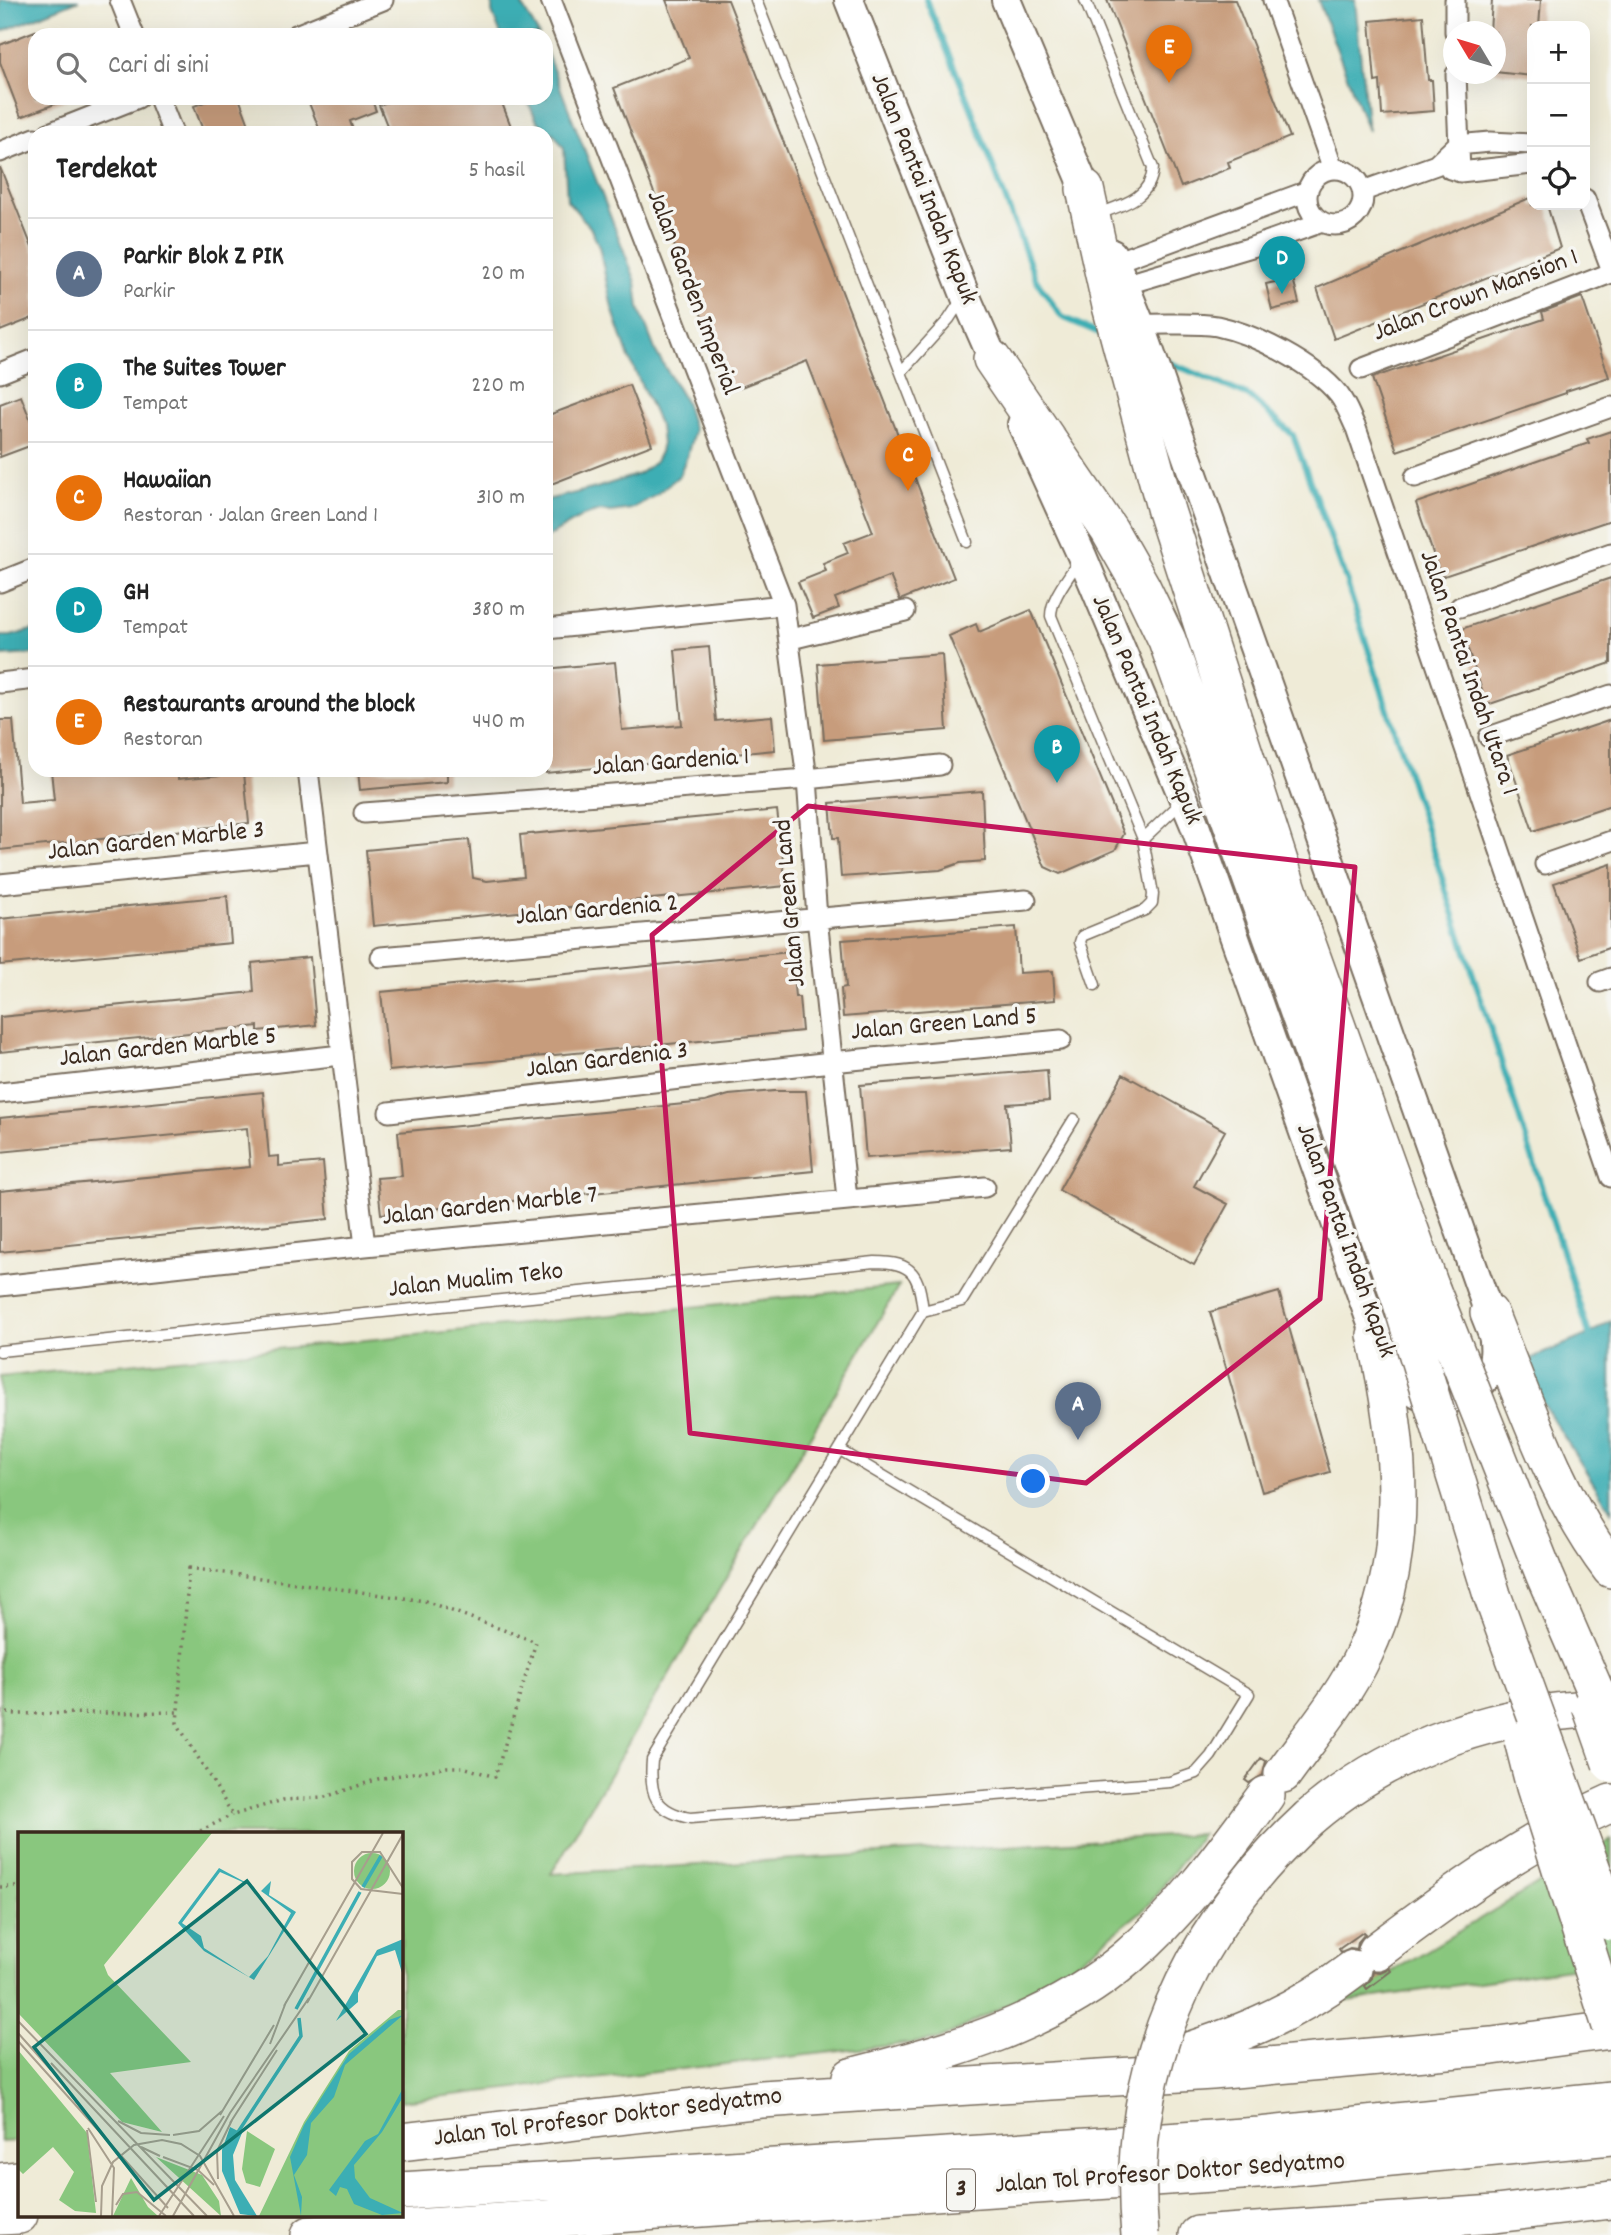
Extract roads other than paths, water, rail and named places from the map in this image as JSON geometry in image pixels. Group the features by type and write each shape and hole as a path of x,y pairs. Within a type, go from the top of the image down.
{"highway":[{"path":"1091,202 1127,312 1166,511 1416,1295 1492,1595 1535,1787 1611,2028"},
{"path":"992,359 1109,530 1142,588 1167,640 1416,1295 1545,1576 1611,1728"},
{"path":"1489,1313 1563,1490 1593,1544 1611,1569"},
{"path":"762,2099 958,2048 1011,2027 1079,1992 1128,1957 1186,1900 1274,1784 1355,1670 1372,1635 1387,1589 1396,1522 1398,1470 1390,1403 1376,1335"},
{"path":"1545,1576 1611,1763"},
{"path":"1492,1595 1611,1922"},
{"path":"1140,2235 1138,2187 1142,2128 1151,2075 1170,2013 1193,1964 1253,1873 1309,1818 1345,1789 1424,1747 1505,1719 1558,1710 1611,1708"},
{"path":"1109,2076 1228,2039 1264,2024 1319,1994 1467,1885 1529,1845 1571,1821 1611,1804"},
{"name":"Jalan Tol Profesor Doktor Sedyatmo","path":"402,2142 762,2099 1212,2071 1492,2046 1611,2028"},
{"name":"Jalan Tol Profesor Doktor Sedyatmo","path":"402,2191 1259,2136 1611,2100"},
{"name":"Jalan Tol Profesor Doktor Sedyatmo","path":"310,2235 1256,2170 1611,2136"},
{"path":"0,2182 18,2180"},
{"path":"1198,2235 1495,2214 1611,2200"},
{"path":"0,2217 18,2215"}],"main road":[{"name":"Jalan Pantai Indah Kapuk","path":"849,0 965,295 1082,556 1185,800 1376,1335 1392,1370 1408,1387 1427,1397 1447,1399 1468,1393 1482,1382 1491,1368 1495,1347 1489,1313 1164,396 1127,312"},
{"path":"1006,0 1091,202"}],"street":[{"path":"120,0 131,28"},
{"path":"313,28 383,0"},
{"name":"Jalan Garden Imperial","path":"551,0 785,605"},
{"path":"1273,0 1333,169"},
{"path":"1455,0 1455,21"},
{"path":"1456,84 1460,172"},
{"path":"67,126 120,105"},
{"path":"162,105 170,126"},
{"path":"0,152 28,141"},
{"path":"1363,191 1436,165 1457,145 1490,142 1527,144"},
{"path":"1436,165 1460,172 1527,165"},
{"path":"1127,312 1308,191 1317,176 1333,169 1343,169 1352,174 1363,191 1363,202 1352,219 1343,224 1332,225 1322,222 1310,208 1308,191"},
{"path":"1589,210 1611,271"},
{"path":"1127,312 1252,247 1322,222"},
{"name":"Jalan Crown Mansion 1","path":"1361,369 1611,271"},
{"name":"Jalan Pantai Indah Utara 1","path":"1127,312 1216,326 1251,338 1277,349 1308,368 1340,396 1356,428 1611,1177"},
{"path":"0,373 28,362"},
{"path":"1415,477 1611,407"},
{"path":"1460,607 1611,553"},
{"path":"0,582 28,571"},
{"path":"553,628 785,605"},
{"name":"Jalan Green Land","path":"785,605 807,779 817,918 847,1198"},
{"path":"791,639 905,611"},
{"path":"0,683 28,681"},
{"path":"1489,737 1611,695"},
{"name":"Jalan Gardenia 1","path":"364,813 807,779 940,765"},
{"path":"309,777 365,1246"},
{"path":"1545,864 1611,841"},
{"name":"Jalan Garden Marble 3","path":"0,884 317,852"},
{"name":"Jalan Gardenia 2","path":"381,957 1026,900"},
{"name":"Jalan Green Land 5","path":"831,1062 1061,1040"},
{"name":"Jalan Garden Marble 5","path":"0,1093 341,1055"},
{"name":"Jalan Gardenia 3","path":"389,1112 831,1062"},
{"name":"Jalan Garden Marble 7","path":"0,1286 365,1246 847,1198 985,1187"}],"lane":[{"path":"756,0 967,542"},
{"path":"1086,0 1153,168 1152,179 1145,191 1125,205 1091,202"},
{"path":"902,370 949,319 965,295"},
{"path":"1082,556 1055,600 1051,616 1143,839 1153,894 1152,903 1145,910 1082,936 1080,942 1095,985"},
{"path":"1143,839 1185,800"},
{"path":"839,1450 1249,1694 1211,1756 1196,1773 1170,1782 690,1818 670,1814 656,1800 650,1780 652,1760 839,1450 923,1311 962,1301 1074,1119"},
{"name":"Jalan Mualim Teko","path":"0,1351 875,1262 895,1262 910,1269 920,1283 923,1311"}],"water":[{"path":"0,0 79,0 0,32"},
{"path":"492,0 519,0 535,28 498,28 492,12"},
{"path":"1318,0 1355,0 1368,131"},
{"path":"553,69 636,282 639,308 656,352 685,401 694,431 679,476 656,495 631,509 600,511 583,516 553,534 553,498 639,474 655,462 662,443 660,426 629,358 612,308 599,246 590,227 567,200 564,148 553,133 553,126 544,126 537,121 529,105 553,105"},
{"path":"28,631 28,654 0,656 0,636"},
{"path":"1611,1321 1611,1511 1518,1364 1589,1334"}],"waterway":[{"path":"926,0 971,108 1036,280 1062,317 1106,336"},
{"path":"1161,359 1249,396 1293,435 1344,574 1589,1334 1594,1341"}],"place":[{"name":"Restaurants around the block","path":"1169,83"},
{"name":"GH","path":"1282,294"},
{"name":"Hawaiian","path":"908,491"},
{"name":"The Suites Tower","path":"1057,783"},
{"name":"Parkir Blok Z PIK","path":"1078,1440"}]}
